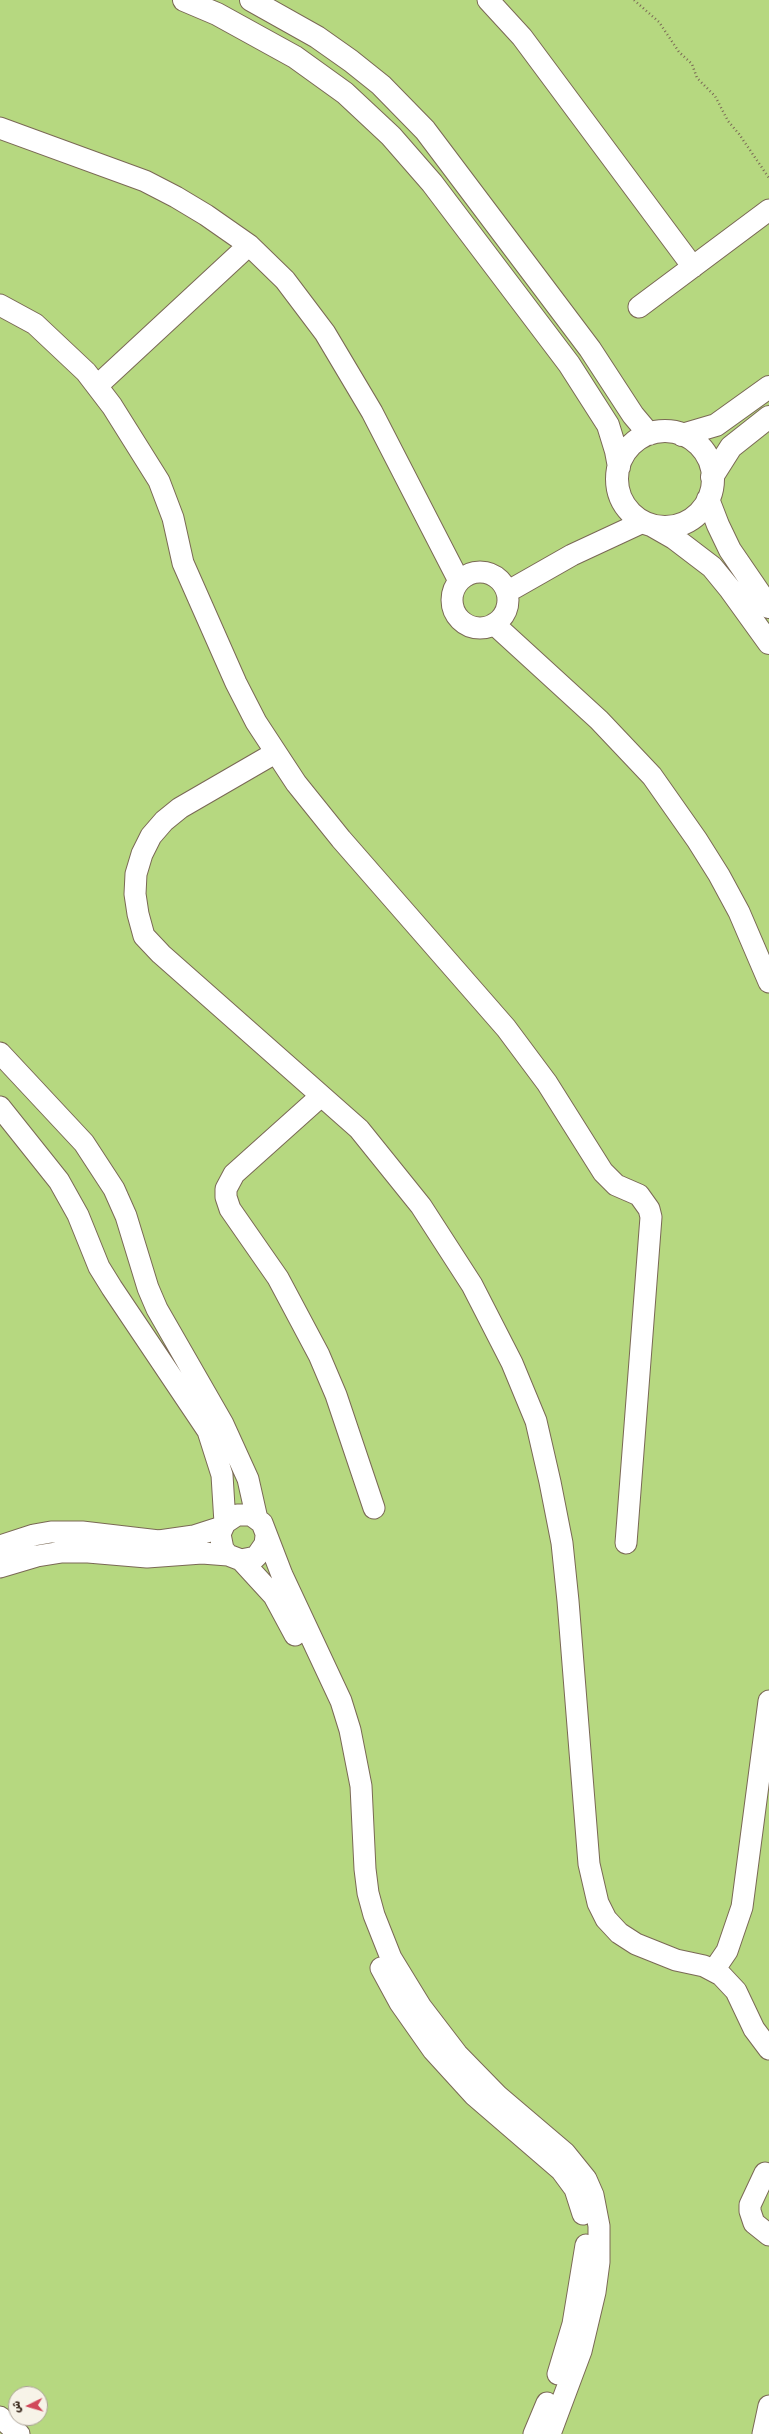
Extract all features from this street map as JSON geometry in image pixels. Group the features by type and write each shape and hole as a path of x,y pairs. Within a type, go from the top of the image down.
{"street":[{"path":"184,0 217,14 294,57 345,93 391,136 432,183 569,364 608,425 616,450 619,467 618,483 621,499 627,508 648,524 679,541 712,567 769,643"},
{"path":"251,0 317,37 345,57 381,85 414,119 445,155 590,349 633,414 649,434"},
{"path":"488,0 522,37 693,267"},
{"path":"0,128 145,181 206,215 249,245 285,280 325,333 372,412 459,581"},
{"path":"638,307 769,210"},
{"path":"98,385 249,245"},
{"path":"0,305 35,324 61,346 98,385 164,492 173,518 183,563 236,683 275,753 322,817 506,1028 546,1083 604,1172 616,1184 639,1196 649,1209 651,1217 626,1543"},
{"path":"682,435 716,425 769,387"},
{"path":"712,477 730,447 769,417"},
{"path":"506,592 572,555 648,524 664,527 686,522 695,516 708,499 712,477 711,466 700,447 682,435 671,432 649,434 630,447 619,467"},
{"path":"708,499 730,550 769,607"},
{"path":"484,572 498,579 506,592 504,614 494,624 477,628 461,622 452,606 454,588 466,575 484,572"},
{"path":"494,624 599,720 652,776 719,875 739,912 769,982"},
{"path":"275,753 180,808 164,821 151,836 142,854 136,874 135,894 138,914 144,936 161,954 359,1129 421,1206 445,1242 493,1323 536,1421 562,1543 574,1663 589,1864 598,1903 606,1919 618,1932 636,1944 658,1954 714,1970 729,1981 736,1991 754,2028 769,2049"},
{"path":"0,1053 17,1074 84,1143 114,1189 126,1216 154,1302 223,1424 248,1479 266,1544 256,1557 234,1558 202,1553 147,1557 88,1552 62,1552 37,1556 0,1567"},
{"path":"321,1096 234,1174 226,1189 226,1197 230,1209 278,1278 319,1355 336,1395 374,1508"},
{"path":"0,1107 62,1186 78,1215 100,1267 112,1288 208,1431 222,1475 224,1525 220,1542 234,1558 264,1583 283,1610 313,1669 333,1721 344,1766 355,1883 359,1904 368,1935 387,1981 414,2023 454,2074 495,2114 555,2163 567,2177 580,2202 584,2216 586,2247 579,2294 564,2358 534,2434"},
{"path":"0,1546 34,1535 52,1532 82,1532 159,1541 194,1536 224,1525 236,1515 251,1515 262,1527 282,1575 329,1673 350,1730 361,1786 365,1869 368,1892 376,1922 391,1958 421,2007 457,2054 498,2096 565,2153 586,2179 593,2195 599,2226 599,2262 595,2292 581,2350 550,2434"},
{"path":"714,1970 727,1951 742,1907 769,1700"},
{"path":"766,2173 750,2205 750,2211 754,2223 769,2235"},
{"path":"763,2434 769,2406"},
{"path":"0,2417 19,2434"}],"path":[{"path":"634,0 659,22 678,52 692,64 697,78 715,96 728,122 739,134 769,178"}],"green space":[{"path":"0,0 769,0 769,2434 0,2434"}]}
